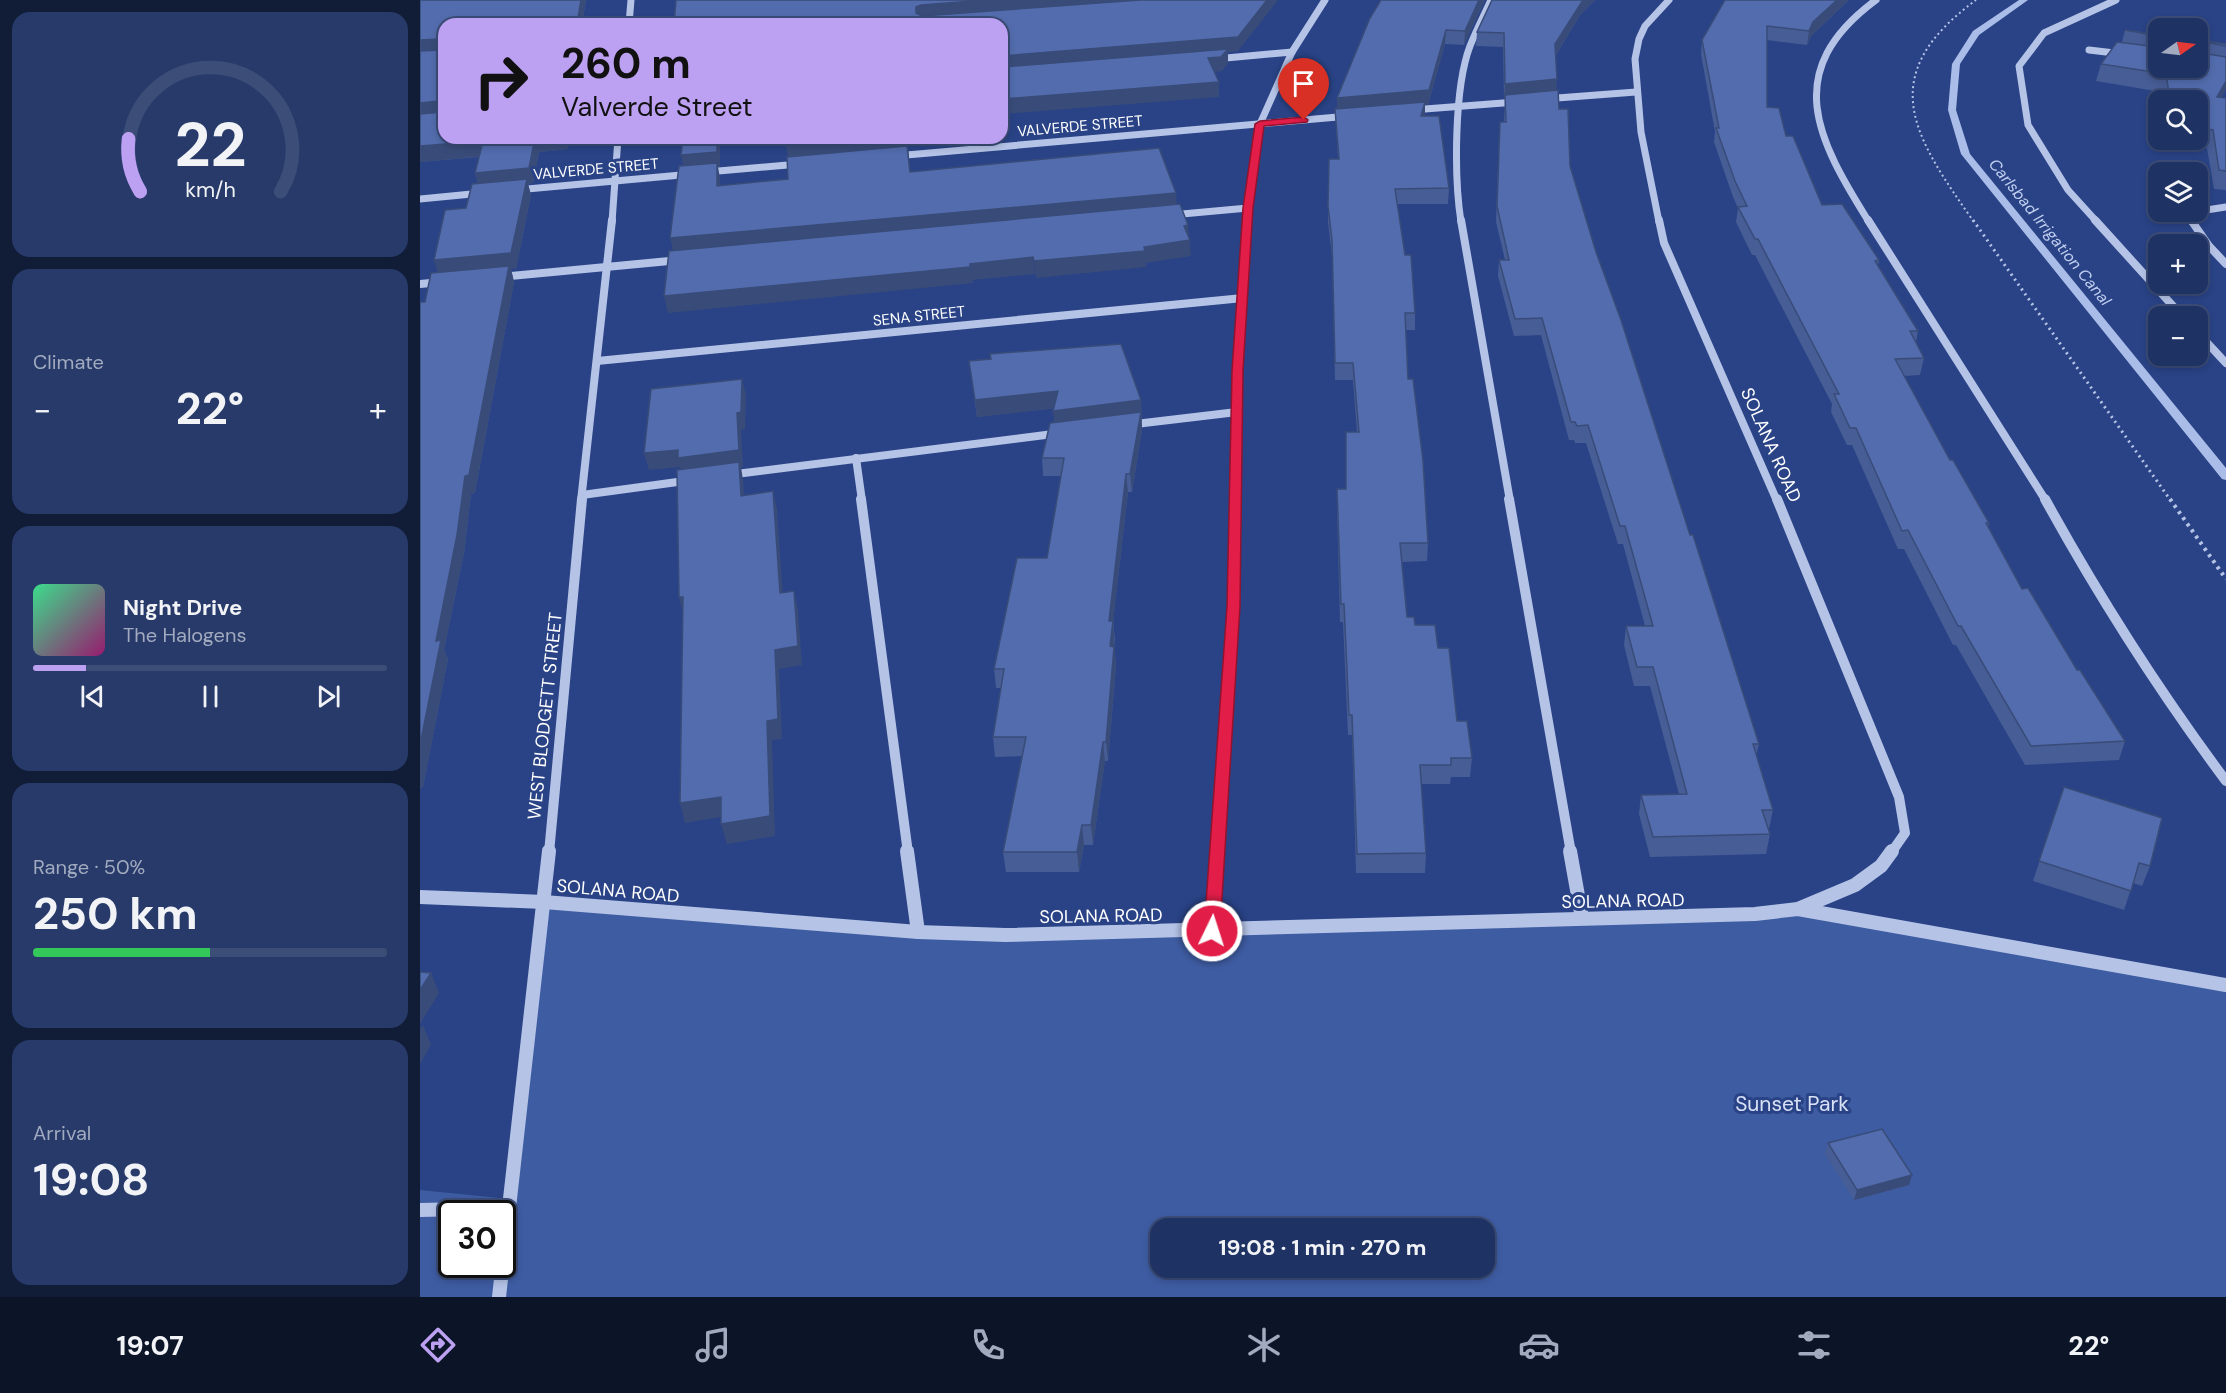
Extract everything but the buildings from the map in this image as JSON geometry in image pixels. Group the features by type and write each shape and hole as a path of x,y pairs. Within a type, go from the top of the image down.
{"street":[{"path":"630,18 631,0"},
{"path":"1212,931 1233,606 1237,412 1248,208 1260,124 1292,52 1325,0"},
{"path":"1491,0 1469,48 1458,106 1458,202 1582,918"},
{"name":"SOLANA ROAD","path":"420,897 544,902 918,932 1005,935 1755,914 1798,909 1855,885 1881,866 1905,833 1899,797 1767,475 1664,243 1647,172 1636,92 1635,60 1639,39 1645,26 1669,0"},
{"path":"1876,0 1844,28 1826,56 1816,94 1817,122 1822,138 1844,182 2033,478 2088,577 2175,712 2226,781"},
{"path":"2116,0 2044,33 2019,66 2028,124 2068,190 2173,306"},
{"path":"2089,50 2135,56"},
{"path":"1211,59 1292,52"},
{"path":"1400,111 1636,92"},
{"name":"VALVERDE STREET","path":"884,157 1353,116"},
{"name":"WEST BLODGETT STREET","path":"511,1200 544,902 582,495 608,267 617,144"},
{"name":"VALVERDE STREET","path":"511,190 813,163"},
{"path":"420,199 488,193"},
{"path":"2226,207 2200,211 2190,219 2209,246 2226,264"},
{"path":"1166,215 1248,208"},
{"path":"490,277 685,259"},
{"path":"420,284 455,280"},
{"name":"SENA STREET","path":"597,361 1243,298"},
{"path":"2208,344 2226,363"},
{"path":"1118,426 1237,412"},
{"path":"719,476 1070,432"},
{"path":"856,458 918,932"},
{"path":"582,495 708,478"},
{"path":"1798,909 2226,985"},
{"path":"420,1210 438,1210"},
{"name":"WEST BLODGETT STREET","path":"499,1297 501,1278"}],"path":[{"path":"1976,0 1960,11 1937,34 1923,58 1913,84 1913,111 1923,140 1961,203 2226,579"}],"green space":[{"name":"Sunset Park","path":"544,902 918,932 1798,909 2226,984 2226,1297 420,1297 420,1190 510,1199"}],"waterway":[{"name":"Carlsbad Irrigation Canal","path":"2024,0 1976,33 1956,64 1952,110 1966,154 2226,476"}],"route":[{"path":"1212,931 1233,606 1238,371 1248,208 1260,124 1304,120"}]}
